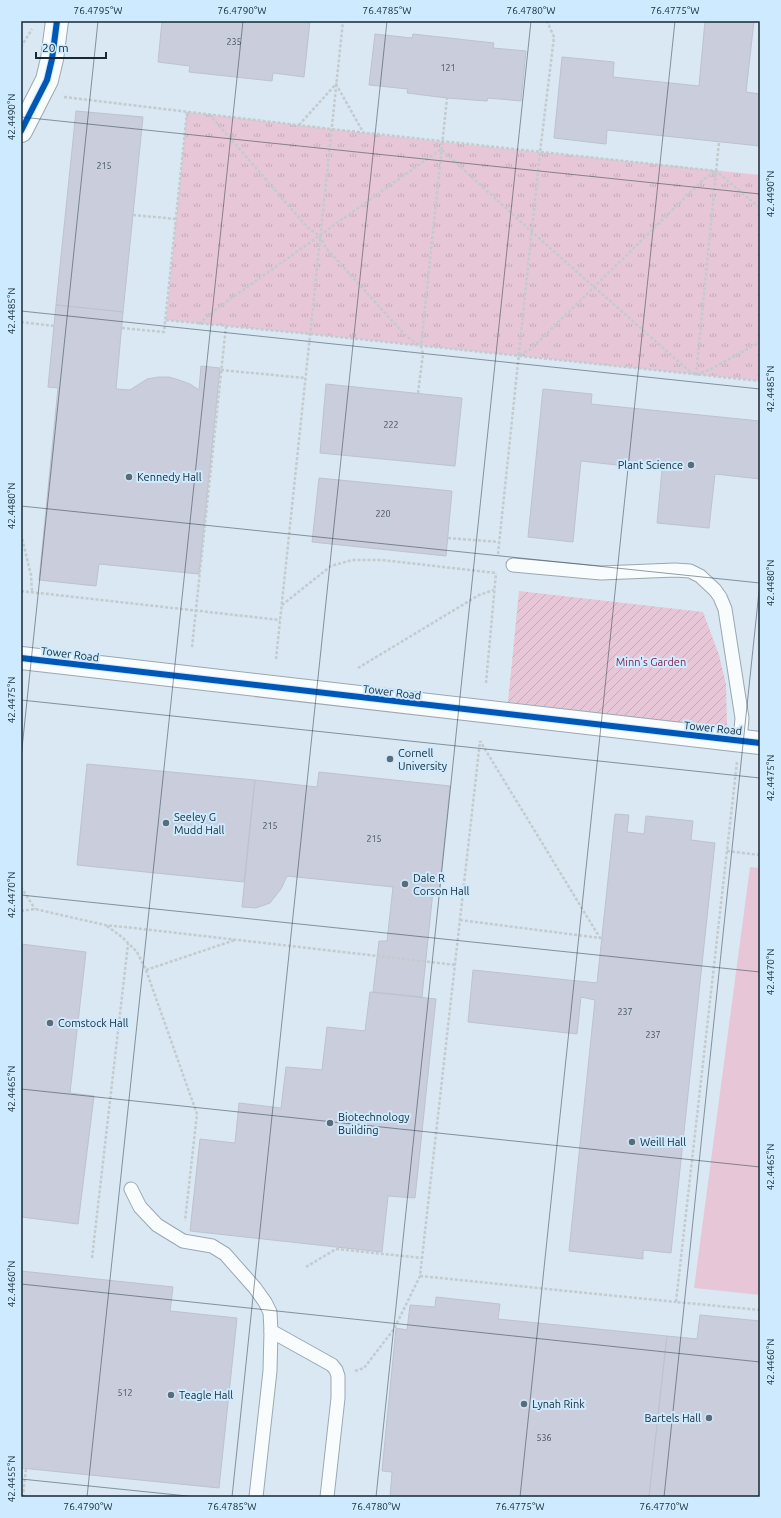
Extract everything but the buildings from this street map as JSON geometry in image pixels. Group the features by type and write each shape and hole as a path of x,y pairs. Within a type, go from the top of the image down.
{"street":[{"path":"21,131 47,80 52,60 57,21"},
{"name":"Tower Road","path":"21,658 750,742"}],"lane":[{"path":"513,565 601,573 675,570 690,571 700,576 715,590 725,609 742,718 750,742"},
{"path":"131,1189 140,1206 157,1225 183,1241 212,1246 225,1254 255,1288 270,1312 270,1371 256,1497"},
{"path":"271,1331 332,1365 336,1370 338,1376 338,1398 327,1497"}],"path":[{"path":"276,659 342,21"},
{"path":"497,558 540,152 554,37 547,21"},
{"path":"21,47 33,28"},
{"path":"298,125 336,84"},
{"path":"336,84 363,133"},
{"path":"39,97 65,97 442,142 716,171 760,208"},
{"path":"418,393 423,354 421,346 447,98"},
{"path":"122,328 164,332 187,112"},
{"path":"208,114 308,228 320,236 326,248 406,336 421,346"},
{"path":"696,375 719,142"},
{"path":"199,324 215,310 441,149"},
{"path":"441,149 681,365 696,375"},
{"path":"519,356 531,349 595,288 704,179 716,171"},
{"path":"133,216 176,219"},
{"path":"166,320 760,381"},
{"path":"21,322 54,326"},
{"path":"192,647 226,326"},
{"path":"696,375 711,369 760,342"},
{"path":"221,370 305,378"},
{"path":"21,534 31,575 32,592"},
{"path":"448,538 499,542"},
{"path":"282,605 330,566 352,560 382,560 496,573"},
{"path":"486,683 497,565"},
{"path":"358,668 479,595 494,590"},
{"path":"21,591 280,620"},
{"path":"364,1368 394,1329 420,1276 456,965 460,920 470,827 480,742 600,938 460,920"},
{"path":"676,1302 727,852 750,742"},
{"path":"727,852 760,855"},
{"path":"21,887 35,909"},
{"path":"21,912 35,909 105,925 456,965"},
{"path":"105,925 122,937 137,952 146,970 197,1114 185,1224"},
{"path":"146,970 236,940"},
{"path":"92,1258 128,943"},
{"path":"306,1267 336,1249 422,1258"},
{"path":"420,1276 760,1310"},
{"path":"23,1497 26,1468"}],"green space":[{"path":"187,112 442,142 760,175 760,381 166,320"},
{"name":"Minn's Garden","path":"519,591 703,612 719,655 726,684 727,728 508,702"},
{"path":"750,867 760,868 760,1295 694,1288"}],"cycle path":[{"path":"21,131 47,80 52,59 57,21"},
{"path":"21,658 760,743"}],"place":[{"name":"Plant Science","path":"691,465"},
{"name":"Kennedy Hall","path":"129,477"},
{"name":"Cornell University","path":"390,759"},
{"name":"Seeley G Mudd Hall","path":"166,823"},
{"name":"Dale R Corson Hall","path":"405,884"},
{"name":"Comstock Hall","path":"50,1023"},
{"name":"Biotechnology Building","path":"330,1123"},
{"name":"Weill Hall","path":"632,1142"},
{"name":"Teagle Hall","path":"171,1395"},
{"name":"Lynah Rink","path":"524,1404"},
{"name":"Bartels Hall","path":"709,1418"}]}
